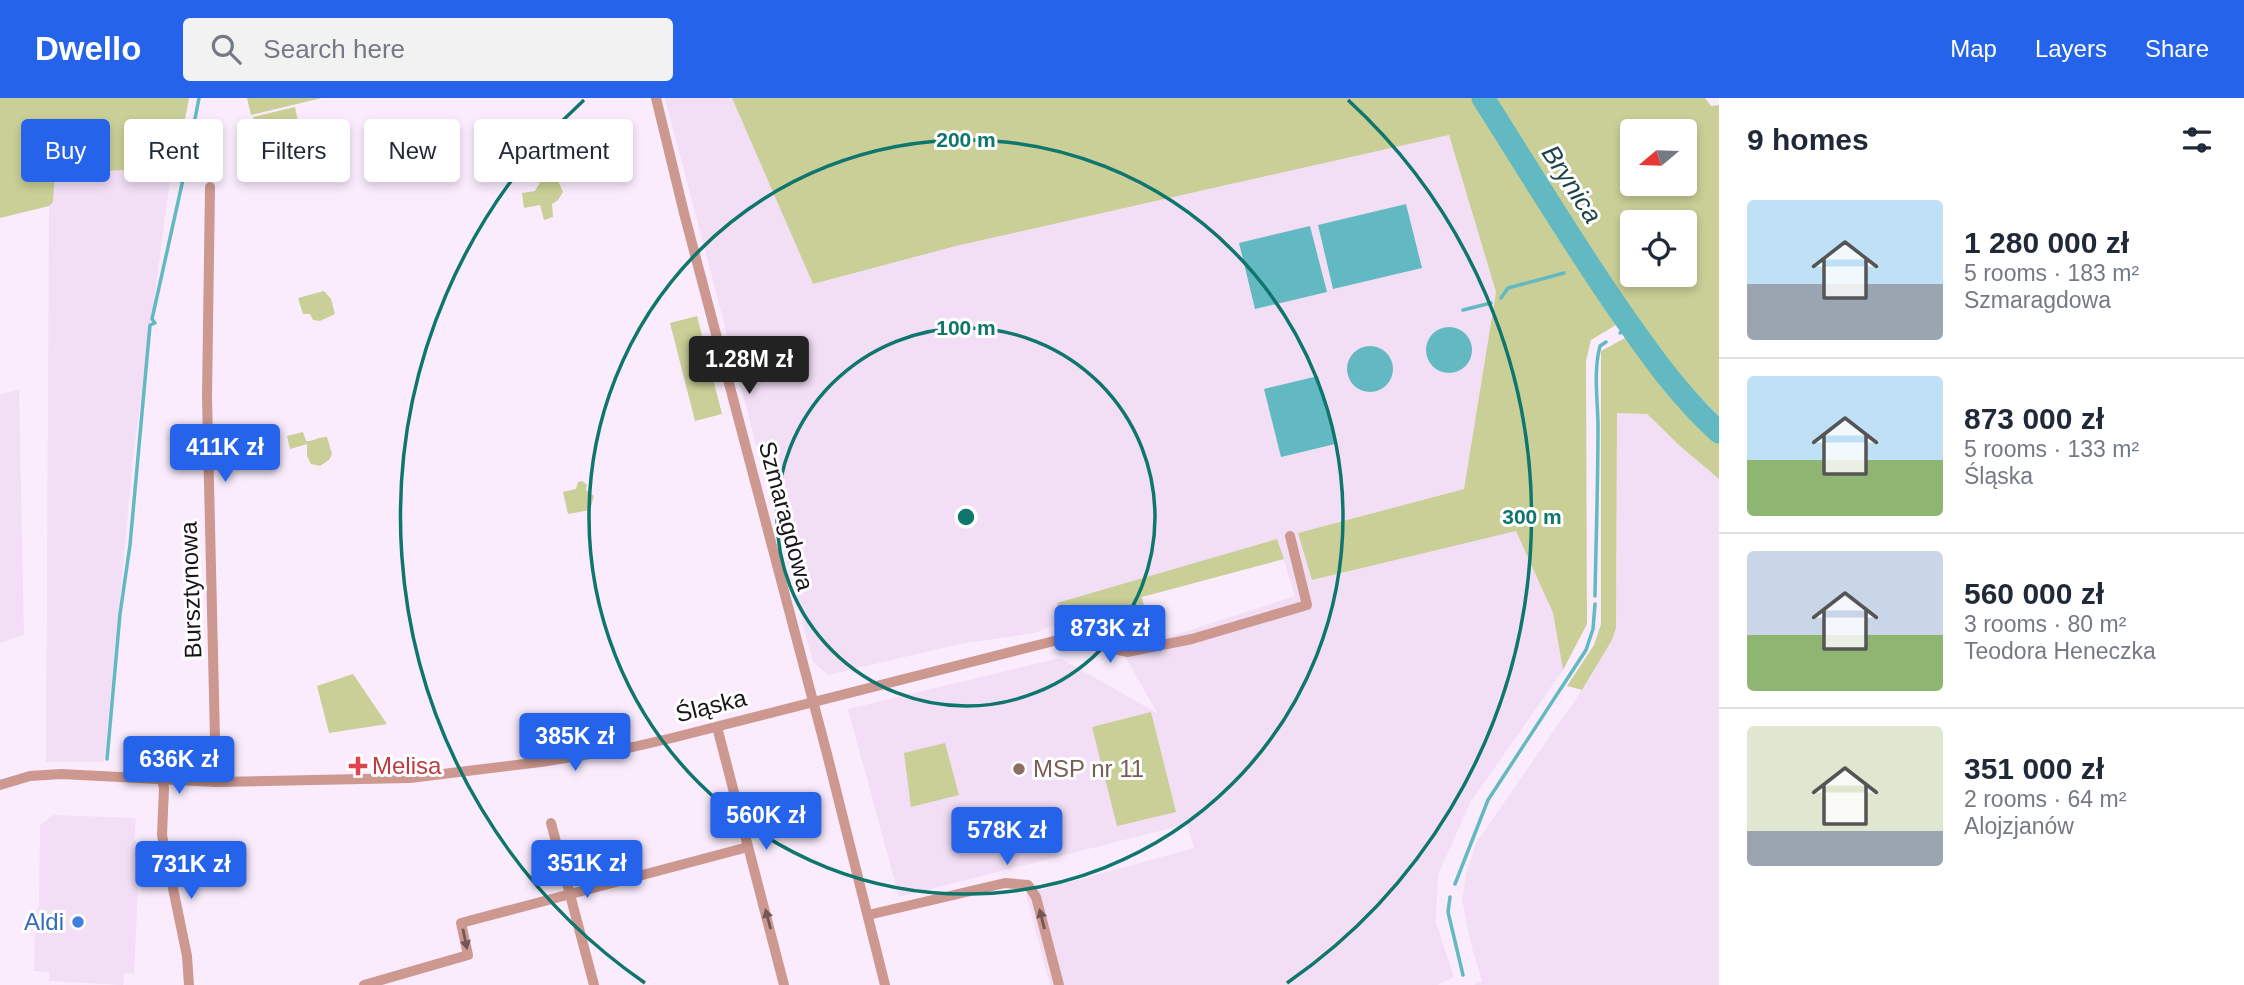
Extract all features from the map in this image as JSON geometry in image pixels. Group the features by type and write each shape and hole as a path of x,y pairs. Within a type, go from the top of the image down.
{"street":[{"name":"Szmaragdowa","path":"656,98 886,985"},
{"name":"Bursztynowa","path":"211,187 207,397 216,782"},
{"name":"Śląska","path":"0,785 30,776 61,774 216,782 410,778 557,760 633,747 1038,644 1070,639 1127,652 1192,639 1307,605 1290,536"},
{"path":"717,727 784,985"},
{"path":"162,780 162,835 187,956 189,985"},
{"path":"551,823 594,985"},
{"path":"364,985 468,955 461,923 748,847"},
{"path":"868,915 1005,883 1028,885 1036,897 1059,985"}],"shaded area":[{"path":"665,98 732,98 813,284 956,246 1449,135 1496,292 1464,489 1298,533 1313,580 1516,530 1553,613 1563,670 1470,803 1438,875 1436,922 1454,977 1437,985 1050,985 1026,894 1194,848 1187,824 899,897 848,709 1060,658 1157,713 1119,645 1184,632 1295,596 1277,539 1057,604 1062,623 1034,633 960,644 828,675 813,662"},
{"path":"124,169 124,182 170,182 134,449 104,762 46,762 49,206 53,202 54,182 110,182 110,170"},
{"path":"19,390 24,635 0,643 0,394"},
{"path":"1617,413 1646,414 1719,479 1719,985 1474,985 1482,981 1462,900 1466,874 1476,843 1582,690 1612,640 1616,628"},
{"path":"54,815 136,818 134,840 140,845 134,974 124,973 123,985 49,981 49,972 34,971 35,914 39,905 40,825"}],"green space":[{"path":"0,98 189,98 185,119 124,119 124,170 110,171 110,119 21,119 21,182 54,182 53,202 49,206 0,218"},
{"path":"247,98 322,98 251,115"},
{"path":"732,98 1472,98 1616,325 1591,340 1586,361 1587,624 1563,670 1553,613 1516,531 1312,580 1298,533 1464,489 1496,292 1449,135 956,246 813,284"},
{"path":"1494,98 1705,98 1711,106 1719,105 1719,416 1664,361"},
{"path":"295,107 298,119 254,119"},
{"path":"540,182 558,182 563,192 552,204 553,217 544,220 540,205 524,208 522,193 535,191"},
{"path":"324,291 331,299 335,314 320,321 313,320 310,314 303,314 298,298"},
{"path":"697,316 722,414 695,421 670,323"},
{"path":"1625,338 1698,420 1719,439 1719,479 1647,414 1617,413 1616,628 1612,640 1582,690 1567,686 1594,645 1601,624 1601,351"},
{"path":"303,432 306,441 327,437 332,454 329,460 320,466 311,464 307,456 307,444 290,449 287,436"},
{"path":"582,481 587,485 586,490 594,496 590,510 568,514 563,492 576,489 578,482"},
{"path":"1277,539 1284,559 1142,597 1152,640 1119,645 1062,623 1057,603"},
{"path":"353,674 387,724 329,733 317,686"},
{"path":"1151,712 1176,812 1117,826 1092,727"},
{"path":"945,743 959,795 911,807 904,753"}],"water":[{"path":"1406,204 1422,268 1333,289 1318,225"},
{"path":"1310,226 1327,292 1255,309 1239,243"},
{"path":"1449,327 1458,328 1465,334 1471,341 1471,359 1465,366 1458,372 1449,373 1440,372 1433,366 1427,359 1426,350 1427,341 1433,334 1440,328"},
{"path":"1370,346 1387,352 1393,369 1387,386 1370,392 1353,386 1347,369 1353,352"},
{"path":"1318,376 1335,444 1281,457 1264,389"}],"waterway":[{"path":"107,759 150,325 155,323 152,319 199,98"},
{"name":"Brynica","path":"1483,98 1581,253 1639,338 1676,387 1719,432"},
{"name":"Brynica","path":"1579,265 1586,261"},
{"path":"1501,298 1508,288 1564,273"},
{"path":"1463,310 1491,303"},
{"path":"1620,333 1629,326"},
{"path":"1595,596 1598,448 1596,376 1600,346 1606,342"},
{"path":"1455,884 1488,800 1586,650 1593,629 1595,604"},
{"path":"1450,897 1448,912 1463,975"}],"place":[{"name":"Melisa","path":"358,766"},
{"name":"MSP nr 11","path":"1019,769"},
{"name":"Aldi","path":"78,922"}]}
